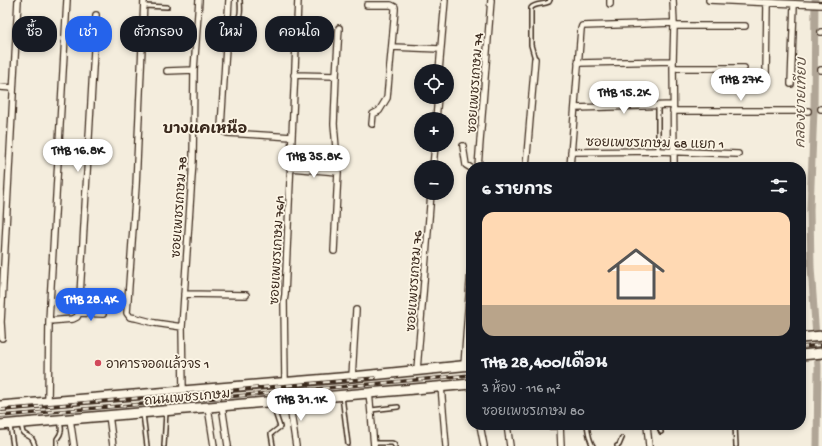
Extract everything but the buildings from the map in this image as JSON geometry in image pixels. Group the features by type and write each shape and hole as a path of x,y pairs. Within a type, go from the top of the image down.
{"main road":[{"path":"806,355 822,353"},
{"name":"ถนนเพชรเกษม","path":"0,406 466,366"},
{"name":"ถนนเพชรเกษม","path":"0,425 466,384"}],"street":[{"path":"2,338 1,322 18,0"},
{"path":"48,402 48,321 67,0"},
{"name":"ซอยเพชรเกษม 78","path":"183,391 182,327 193,160 194,70 199,0"},
{"path":"228,16 229,0"},
{"name":"ซอยเพชรเกษม 76/1","path":"285,382 284,301 298,0"},
{"path":"439,64 445,0"},
{"name":"ซอยเพชรเกษม 74","path":"478,162 491,0"},
{"path":"673,0 674,162"},
{"path":"709,0 820,5"},
{"path":"766,76 771,2"},
{"path":"144,3 136,186 127,313 130,317 182,327"},
{"path":"791,84 794,4"},
{"path":"367,5 391,5 395,10 387,98 379,111 373,114 372,124"},
{"path":"48,321 73,319 77,317 79,313 96,15"},
{"path":"570,162 582,26 674,24 745,26"},
{"path":"334,251 338,172 334,124 339,28"},
{"path":"392,47 440,49"},
{"path":"226,52 221,127 223,131 227,133 292,136"},
{"path":"526,162 535,59"},
{"path":"578,63 673,61"},
{"path":"673,68 744,68"},
{"path":"167,71 194,70"},
{"path":"294,74 336,76"},
{"path":"0,87 13,88"},
{"path":"575,108 658,105 674,108 808,111"},
{"path":"463,146 466,165"},
{"name":"ซอยเพชรเกษม 68 แยก 1","path":"571,152 658,151 738,154"},
{"path":"290,168 338,172"},
{"name":"ซอยเพชรเกษม 76","path":"417,370 430,200"},
{"path":"184,294 246,295"},
{"path":"352,377 356,310"},
{"path":"79,313 103,314"},
{"path":"441,386 446,446"},
{"path":"369,392 374,444"},
{"path":"289,400 296,446"},
{"path":"222,406 228,446"},
{"path":"208,407 214,446"},
{"path":"109,415 113,446"},
{"path":"70,419 74,446"},
{"path":"481,430 484,446"},
{"path":"508,430 510,446"},
{"path":"560,430 561,446"},
{"path":"648,430 649,446"}],"lane":[{"path":"240,0 240,16"},
{"path":"535,59 531,45 531,8 534,5 546,4 550,0"},
{"path":"144,3 166,7"},
{"path":"658,105 658,151"},
{"path":"342,395 348,445"},
{"path":"272,402 280,428 271,434 273,446"},
{"path":"371,410 398,407"},
{"path":"164,446 166,411"},
{"path":"143,413 147,446"},
{"path":"57,446 57,439 61,434 62,428 59,420"},
{"path":"21,423 23,433 33,439 35,446"},
{"path":"10,424 13,446"},
{"path":"588,430 591,444 593,446"},
{"path":"735,430 736,446"},
{"path":"617,446 622,438"},
{"path":"374,444 393,443 395,446"}],"waterway":[{"name":"คลองยายเทียบ","path":"815,0 814,109 810,209 811,267 818,366 817,446"}],"railway":[{"path":"806,347 822,345"},
{"path":"0,416 466,375"},
{"path":"0,410 375,378"}],"place":[{"name":"อาคารจอดแล้วจร 1","path":"98,363"}],"district":[{"name":"บางแคเหนือ","path":"205,128"}]}
